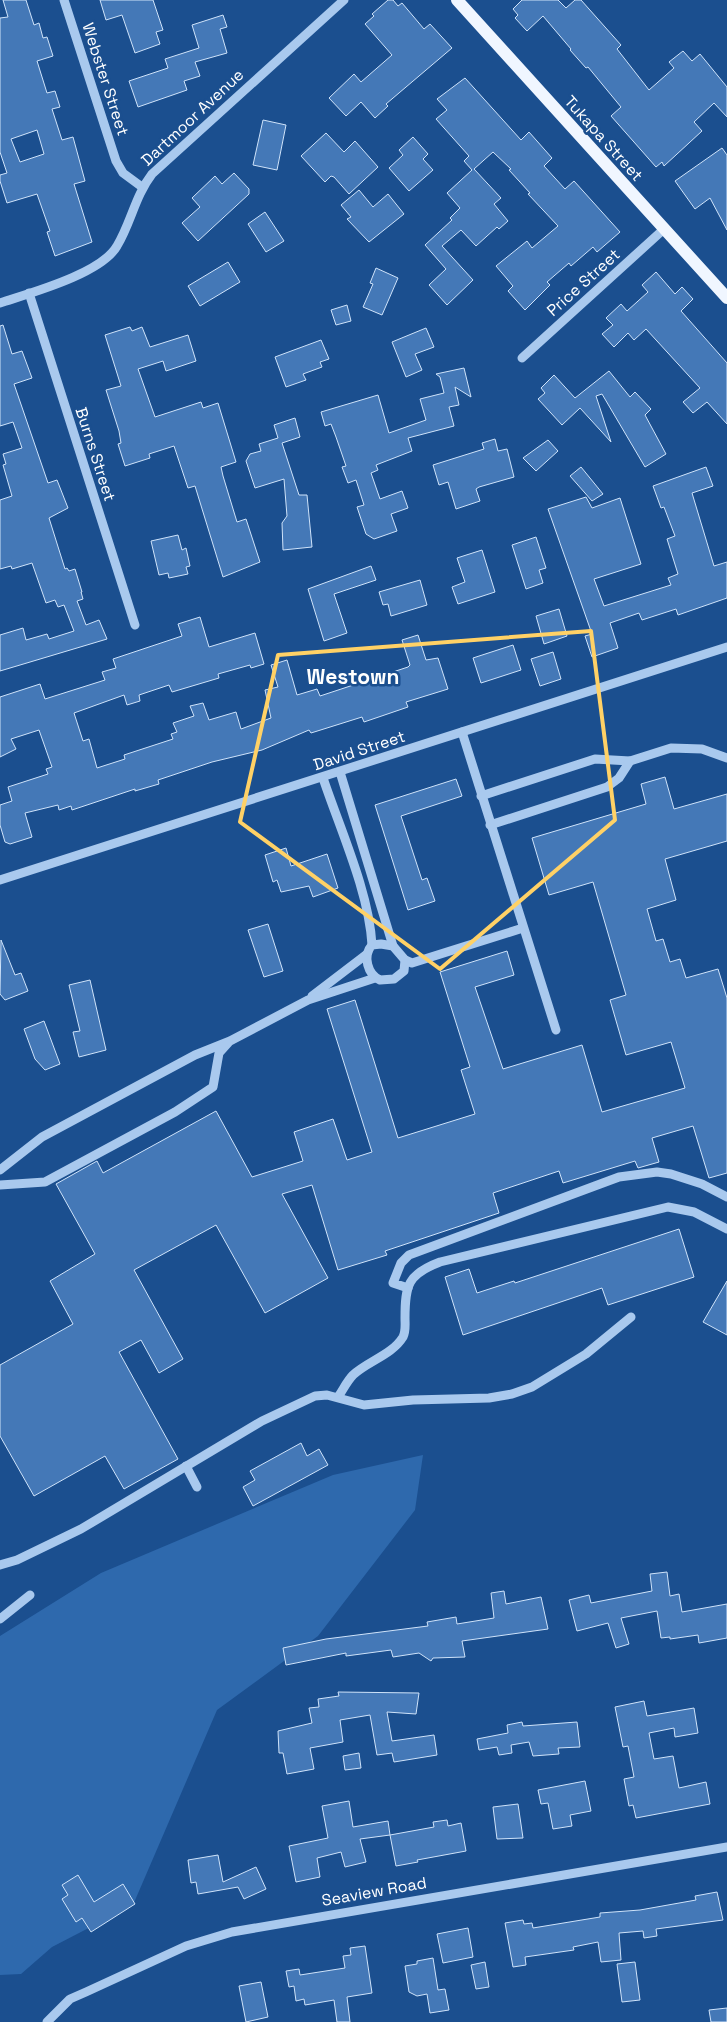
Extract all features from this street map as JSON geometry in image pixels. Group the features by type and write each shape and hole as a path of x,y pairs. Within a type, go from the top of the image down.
{"main road":[{"name":"Tukapa Street","path":"457,0 727,298"}],"street":[{"name":"Webster Street","path":"64,0 116,161 123,173 142,187"},
{"name":"Dartmoor Avenue","path":"0,303 29,294 90,269 107,258 120,240 142,187 181,145 344,0"},
{"name":"Price Street","path":"522,358 664,229"},
{"name":"Burns Street","path":"29,294 135,625"},
{"name":"David Street","path":"0,880 727,647"},
{"path":"462,732 480,796 556,1030"},
{"path":"480,796 595,759 630,761 671,748 702,749 727,758"},
{"path":"490,825 607,787 619,778 630,761"},
{"path":"340,772 393,946 405,960 412,963 523,928"},
{"path":"323,778 364,900 370,925 369,967 375,978"},
{"path":"308,1000 369,950 393,946"},
{"path":"0,1170 42,1137 195,1055 230,1041 308,1000 375,978 388,980 399,976 404,971 405,960"},
{"path":"0,1185 45,1182 175,1112 214,1087 219,1053 230,1041"},
{"path":"408,1288 393,1283 401,1263 408,1255 619,1177 656,1172 671,1174 702,1184 727,1197"},
{"path":"338,1397 354,1374 401,1340 405,1332 408,1288 413,1276 421,1269 440,1262 668,1207 694,1212 727,1229"},
{"path":"0,1565 17,1560 81,1529 262,1421 315,1396 338,1397 364,1405 413,1400 489,1398 512,1394 532,1387 586,1354 631,1316"},
{"path":"186,1466 197,1487"},
{"path":"0,1619 30,1596"},
{"name":"Seaview Road","path":"47,2022 70,1999 186,1946 232,1932 727,1847"}],"highlighted area":[{"path":"591,631 615,820 440,969 240,822 278,655"}],"shaded area":[{"path":"423,1455 415,1510 318,1636 217,1710 133,1905 52,1947 21,1974 0,1975 0,1636 101,1573 333,1475"}],"building":[{"path":"3,0 26,0 34,25 39,23 43,38 47,37 53,56 37,61 47,93 55,91 60,107 52,109 62,140 73,137 85,181 74,184 92,242 55,256 47,232 50,231 37,194 7,203 0,181 0,175 7,173 0,152 0,18 8,17","holes":["37,130 44,154 20,162 11,139"]},
{"path":"100,0 153,0 163,30 156,32 160,44 135,53 122,15 106,20"},
{"path":"388,0 393,0 398,6 402,3 424,29 430,24 452,48 386,104 388,106 375,118 361,102 346,116 329,98 354,74 361,82 392,55 365,24 374,16 372,14"},
{"path":"522,0 558,0 566,8 575,0 581,0 621,45 617,49 649,90 674,68 669,62 683,51 692,61 700,54 727,87 727,117 714,103 694,122 702,131 664,166 662,162 656,167 611,116 621,107 588,67 586,68 570,50 543,16 527,31 515,18 518,15 513,9"},
{"path":"223,15 227,27 220,29 227,53 195,62 200,76 184,81 187,90 138,107 129,81 168,68 165,59 199,48 192,25"},
{"path":"465,78 521,140 529,132 552,158 544,166 565,189 574,181 620,232 597,252 593,247 571,266 569,263 547,282 550,285 525,310 508,291 513,286 496,266 527,241 532,248 558,226 528,194 530,193 509,170 511,169 493,152 474,169 501,198 494,204 508,221 499,229 497,227 476,246 461,230 442,246 473,280 447,305 429,285 446,269 425,245 452,220 450,218 460,208 447,193 472,170 464,161 469,156 436,119 447,110 437,99"},
{"path":"263,120 286,125 277,170 253,165"},
{"path":"326,133 344,152 355,141 378,167 349,194 334,177 331,176 325,182 301,156"},
{"path":"413,137 428,154 423,159 433,170 409,191 389,168 403,155 399,150"},
{"path":"722,148 727,155 727,230 710,198 695,209 675,181"},
{"path":"234,173 249,189 249,194 198,241 182,223 200,207 192,198 215,176 222,184"},
{"path":"359,190 373,207 388,194 404,214 369,242 347,219 351,217 341,205"},
{"path":"265,212 284,241 266,252 248,224"},
{"path":"228,262 240,282 200,306 188,286"},
{"path":"376,268 398,278 382,315 363,307 373,284 370,283"},
{"path":"656,272 675,294 682,287 693,299 681,311 727,363 727,424 707,402 693,413 683,402 700,388 646,329 634,340 628,333 614,347 602,334 613,325 606,318 621,304 627,311 648,292 642,285"},
{"path":"347,305 351,321 336,325 331,310"},
{"path":"3,325 12,354 22,351 32,378 14,384 48,483 57,480 68,508 49,518 65,569 67,568 69,571 75,569 83,599 77,601 86,625 99,620 107,639 0,671 0,635 23,628 26,640 47,634 49,639 74,631 64,605 58,607 55,600 46,603 32,563 12,569 11,566 0,569 0,500 12,496 3,465 6,464 3,454 22,448 13,422 0,426 0,326"},
{"path":"130,327 132,331 142,327 150,347 188,335 196,361 166,371 163,361 138,369 155,417 201,402 203,408 218,403 236,462 221,467 223,476 237,522 246,519 260,562 223,577 195,486 188,488 174,446 149,454 150,458 125,466 118,444 121,443 119,431 106,390 121,386 105,335"},
{"path":"426,328 434,347 415,354 422,370 406,377 392,342"},
{"path":"321,340 329,359 320,362 322,367 303,374 306,380 286,387 275,357"},
{"path":"464,368 471,397 455,387 459,405 449,407 454,426 408,438 412,451 376,465 378,470 371,473 380,499 402,491 408,508 391,514 397,531 374,539 366,534 357,507 364,505 356,480 348,483 342,467 346,466 336,437 331,424 325,426 321,412 378,395 389,433 426,420 420,399 444,393 440,377 436,374"},
{"path":"609,371 630,397 635,392 651,409 645,415 666,454 645,467 602,394 596,396 611,442 580,408 562,425 538,399 545,393 541,388 554,375 575,398"},
{"path":"295,418 300,437 282,443 299,495 307,495 312,547 283,550 282,523 287,516 284,479 255,488 246,461 250,454 261,451 259,444 278,438 274,425"},
{"path":"495,439 498,451 507,449 514,477 479,487 476,489 480,501 456,509 448,482 439,485 433,465 484,449 482,443"},
{"path":"548,440 558,451 536,471 523,458"},
{"path":"581,467 603,494 592,501 570,476"},
{"path":"706,467 713,486 692,493 714,566 727,562 727,598 678,615 676,609 642,620 639,613 610,623 618,648 592,657 585,636 592,634 548,509 586,497 592,508 620,498 641,564 594,579 604,606 671,585 668,578 678,574 667,539 675,536 664,507 661,508 653,486"},
{"path":"178,535 182,550 186,548 190,566 186,567 188,574 169,578 168,573 159,575 151,541"},
{"path":"536,537 546,568 539,570 543,583 526,589 512,545"},
{"path":"482,550 495,592 458,604 452,587 465,582 457,558"},
{"path":"371,566 376,580 334,594 347,633 324,641 308,589"},
{"path":"420,580 427,605 391,616 388,604 383,605 379,592"},
{"path":"559,609 567,636 544,644 536,616"},
{"path":"200,617 209,647 255,633 264,664 251,668 250,665 218,674 219,678 172,692 169,685 139,695 140,701 127,705 124,695 74,713 83,741 89,739 97,768 125,759 124,755 173,739 171,734 177,732 173,723 194,716 190,706 203,703 209,720 236,712 241,729 271,718 265,690 278,687 271,665 287,660 297,695 317,689 320,696 408,667 410,665 402,640 418,635 426,660 438,658 448,689 406,702 408,707 364,722 362,717 311,733 309,730 262,750 212,762 158,780 159,784 135,791 135,789 72,810 71,806 59,810 58,805 25,813 32,837 10,844 5,842 0,825 0,805 12,801 8,787 48,774 46,769 52,767 39,730 11,739 16,749 0,757 0,697 40,684 45,699 105,680 102,672 116,668 113,659 182,636 178,624"},
{"path":"513,645 521,670 481,683 473,658"},
{"path":"553,652 561,679 540,686 531,659"},
{"path":"665,777 674,809 727,794 727,841 665,859 676,900 647,909 656,941 663,939 670,962 680,959 686,978 718,969 727,998 727,1173 709,1178 693,1126 652,1138 659,1162 638,1168 635,1161 563,1183 559,1171 493,1193 499,1213 385,1251 387,1255 338,1270 312,1185 282,1194 328,1278 265,1313 216,1225 134,1270 183,1359 159,1373 141,1340 119,1352 178,1459 124,1489 105,1456 34,1496 0,1436 0,1365 73,1324 50,1281 95,1254 56,1184 97,1161 103,1173 216,1111 252,1177 303,1161 294,1132 333,1119 347,1160 372,1152 327,1009 355,1000 398,1138 475,1114 461,1070 470,1067 440,972 507,951 514,975 475,987 503,1069 582,1045 602,1112 685,1088 671,1042 626,1055 610,1000 626,995 593,882 549,895 532,838 646,804 641,784"},
{"path":"456,779 462,796 401,816 422,880 427,878 435,901 408,910 375,805"},
{"path":"286,848 291,866 327,854 338,888 313,897 309,886 281,892 277,880 273,882 265,855"},
{"path":"268,924 283,971 264,977 248,930"},
{"path":"1,940 15,975 21,973 28,991 5,1000 0,994"},
{"path":"90,980 106,1050 79,1057 73,1032 80,1031 69,985"},
{"path":"44,1021 60,1064 45,1070 35,1059 24,1029"},
{"path":"679,1229 694,1277 608,1305 602,1288 463,1335 445,1277 469,1269 477,1293 514,1281 515,1283"},
{"path":"727,1281 727,1335 703,1322"},
{"path":"301,1443 307,1456 319,1449 328,1465 253,1506 243,1487 255,1480 250,1471"},
{"path":"667,1572 670,1596 679,1594 682,1612 727,1604 727,1638 699,1643 698,1635 670,1639 670,1637 661,1638 657,1611 621,1618 629,1644 616,1648 608,1623 577,1631 569,1600 589,1595 591,1603 652,1591 650,1574"},
{"path":"504,1591 506,1604 541,1597 548,1629 462,1641 465,1657 433,1658 431,1661 419,1653 393,1657 391,1650 346,1656 346,1653 286,1665 283,1648 326,1639 428,1626 427,1622 456,1617 457,1624 494,1618 491,1593"},
{"path":"338,1692 419,1693 416,1714 387,1712 392,1741 434,1735 437,1755 394,1762 392,1753 377,1755 370,1715 340,1720 343,1742 310,1748 314,1769 287,1774 283,1753 279,1753 278,1731 312,1723 309,1708 319,1707 318,1699 339,1696"},
{"path":"644,1701 647,1716 694,1708 698,1733 675,1737 674,1728 649,1733 654,1759 673,1756 679,1788 706,1782 710,1804 636,1818 633,1805 629,1806 624,1779 634,1777 628,1746 623,1747 615,1707"},
{"path":"522,1722 523,1726 577,1722 580,1747 558,1748 559,1754 533,1756 529,1742 511,1745 512,1753 499,1755 497,1747 479,1750 477,1739 508,1733 507,1725"},
{"path":"359,1753 361,1768 345,1770 343,1756"},
{"path":"585,1781 591,1811 570,1815 572,1826 553,1829 548,1803 541,1804 538,1790"},
{"path":"349,1801 353,1827 388,1821 390,1835 360,1839 366,1862 345,1867 341,1852 317,1858 320,1877 296,1882 289,1846 328,1838 322,1806"},
{"path":"518,1804 523,1838 497,1839 493,1807"},
{"path":"447,1820 448,1826 461,1823 466,1851 396,1866 390,1835 434,1827 433,1822"},
{"path":"218,1855 223,1882 256,1867 266,1889 244,1899 238,1887 198,1894 196,1882 191,1883 188,1860"},
{"path":"78,1875 94,1902 123,1884 135,1904 91,1932 82,1918 76,1922 62,1899 68,1895 62,1885"},
{"path":"717,1892 723,1920 656,1929 657,1936 644,1938 643,1931 619,1933 621,1960 601,1962 598,1942 573,1947 574,1950 525,1957 526,1965 513,1967 505,1923 523,1920 524,1924 532,1923 533,1928 600,1917 600,1913 640,1910 696,1900 695,1896"},
{"path":"468,1928 473,1957 443,1963 437,1934"},
{"path":"365,1946 372,1993 347,1997 350,2022 337,2022 334,2000 305,2005 304,1999 296,2001 294,1986 289,1987 286,1971 299,1969 300,1975 345,1968 343,1956 351,1955 350,1948"},
{"path":"433,1958 438,1990 445,1989 449,2010 430,2013 427,1994 417,1996 409,1992 405,1966 417,1964 417,1961"},
{"path":"485,1962 489,1987 476,1989 471,1965"},
{"path":"635,1962 640,2000 622,2002 617,1964"},
{"path":"261,1982 268,2017 246,2022 239,1986"},
{"path":"727,2008 727,2022 711,2022 709,2010"}],"district":[{"name":"Westown","path":"353,677"}]}
